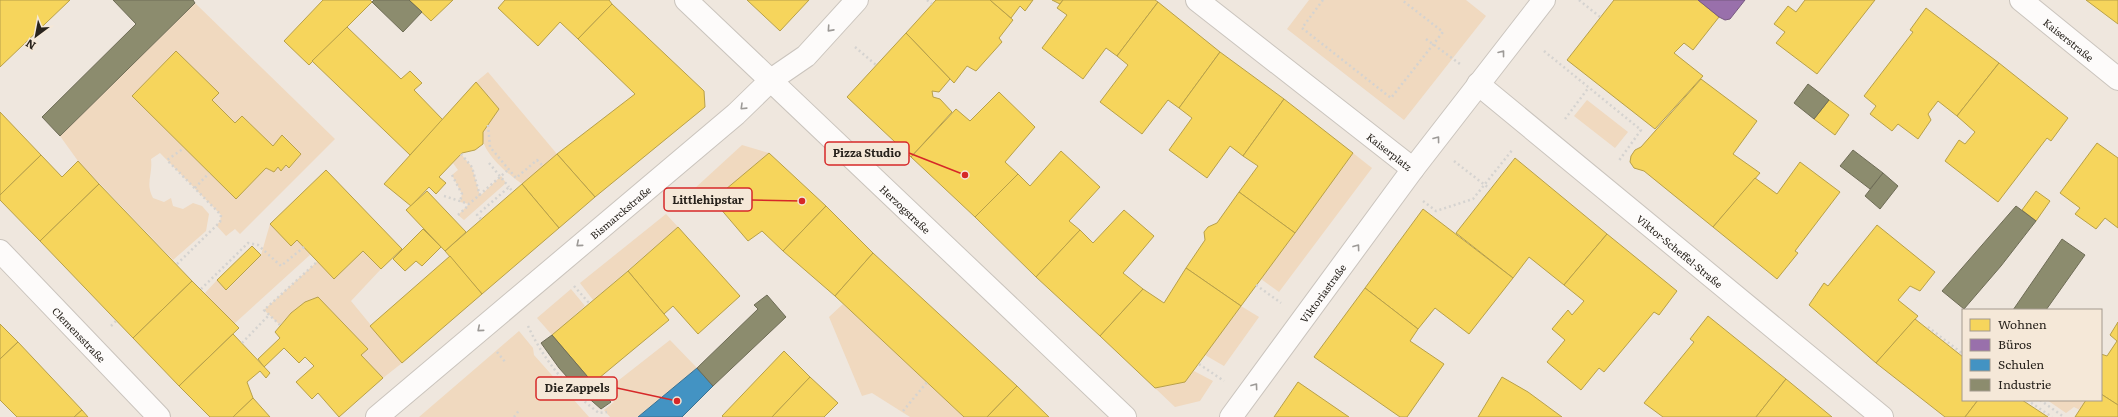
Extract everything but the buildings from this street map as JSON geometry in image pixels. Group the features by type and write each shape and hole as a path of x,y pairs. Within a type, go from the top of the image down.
{"street":[{"name":"Herzogstraße","path":"686,0 1125,417"},
{"name":"Bismarckstraße","path":"377,417 556,264 736,114 771,80 806,56 857,0"},
{"name":"Kaiserplatz","path":"1197,0 1413,170 1544,0"},
{"name":"Kaiserstraße","path":"2021,0 2118,79"},
{"name":"Viktor-Scheffel-Straße","path":"1478,84 1882,417"},
{"name":"Viktoriastraße","path":"1231,417 1413,170"},
{"name":"Clemensstraße","path":"0,251 159,417"}],"path":[{"path":"927,0 932,4"},
{"path":"1323,0 1302,28 1391,98 1443,32 1402,0"},
{"path":"1579,0 1600,17"},
{"path":"1426,39 1460,64"},
{"path":"855,47 876,65"},
{"path":"1544,51 1641,130 1618,162"},
{"path":"1565,119 1589,87"},
{"path":"488,125 490,147 516,178 537,160 543,166"},
{"path":"1423,200 1436,211 1473,200 1514,147"},
{"path":"177,264 220,222 221,215 167,160 184,148"},
{"path":"461,154 472,167 480,196"},
{"path":"1454,161 1490,189"},
{"path":"489,163 513,192"},
{"path":"458,215 509,169"},
{"path":"195,188 209,173"},
{"path":"452,175 462,194 460,202"},
{"path":"481,219 477,215 509,187"},
{"path":"444,196 469,204"},
{"path":"201,289 248,243 258,245 281,266 304,248"},
{"path":"280,326 264,310 318,261"},
{"path":"242,343 269,315"},
{"path":"526,321 537,345 555,370 587,404 599,413 607,412"},
{"path":"1928,327 1962,353"},
{"path":"493,347 506,363"},
{"path":"903,411 928,381"},
{"path":"2028,401 2052,417"},
{"path":"2041,401 2064,417"},
{"path":"514,417 520,409"}],"shaded area":[{"path":"1309,0 1466,0 1486,16 1404,120 1287,29"},
{"path":"195,3 335,139 240,234 235,229 226,236 216,225 220,222 221,215 160,153 151,159 149,183 153,198 164,202 171,198 173,206 183,209 193,203 202,206 209,214 206,231 173,260 78,161 60,136","holes":["176,51 219,93 212,100 235,123 242,116 273,146 283,135 301,154 290,168 286,165 281,171 278,167 274,172 266,168 236,199 132,96"]},
{"path":"488,72 557,154 522,184 495,161 485,146 482,138 484,128 499,109 476,82"},
{"path":"1587,100 1628,132 1615,148 1574,116"},
{"path":"742,145 769,153 713,200 694,189"},
{"path":"1353,153 1372,168 1279,292 1261,279"},
{"path":"461,154 472,167 480,196 501,176 506,183 464,220 458,215 469,204 460,202 462,194 452,175 458,170 453,163"},
{"path":"666,214 678,227 593,300 580,283"},
{"path":"270,224 291,245 297,240 311,254 234,324 205,293 217,280 227,290 261,255"},
{"path":"363,251 381,269 351,301 402,363 383,378 361,355 367,348 318,297 297,308 280,325 264,310 318,261 334,279"},
{"path":"571,289 585,306 552,335 537,318"},
{"path":"843,304 964,417 910,417 872,393 862,396 829,317"},
{"path":"1241,306 1259,317 1224,366 1205,355"},
{"path":"519,331 533,348 534,355 589,417 419,417"},
{"path":"670,340 697,368 638,417 610,417 604,410 614,402 605,391"},
{"path":"1194,371 1213,381 1200,401 1175,407 1155,388 1185,382"},
{"path":"2048,401 2085,401 2080,410 2074,407 2066,413"}],"place":[{"name":"Pizza Studio","path":"965,175"},
{"name":"Littlehipstar","path":"802,201"},
{"name":"Die Zappels","path":"677,401"}]}
